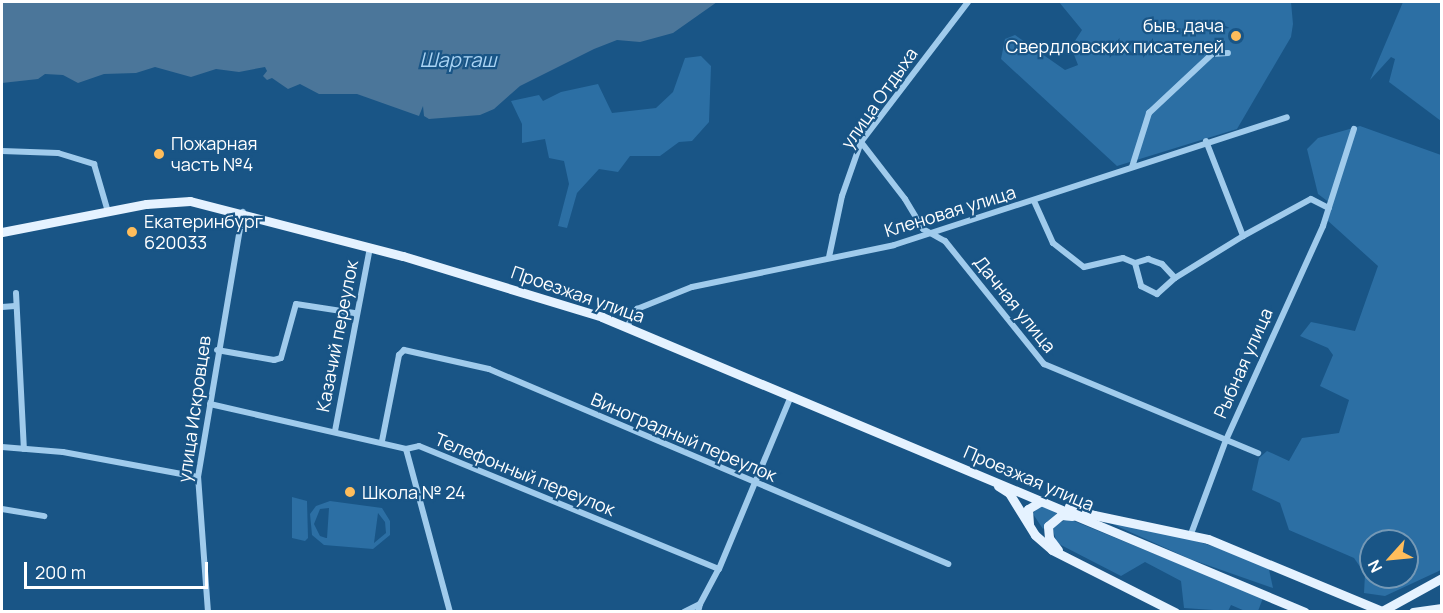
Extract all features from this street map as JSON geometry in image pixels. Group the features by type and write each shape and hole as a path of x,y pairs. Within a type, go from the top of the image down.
{"main road":[{"name":"Проезжая улица","path":"2,232 108,212 190,201 243,212 370,246 538,296 627,327 1048,502 1305,612"},
{"path":"983,476 1009,494 1039,540 1066,558 1175,612"},
{"path":"1029,526 1028,509 1048,502 1191,534 1269,561 1383,612 1442,578"},
{"path":"1066,558 1049,538 1048,526 1061,515 1086,520"},
{"path":"1413,612 1442,608"}],"street":[{"name":"улица Отдыха","path":"829,257 845,186 861,142 968,2"},
{"path":"1132,167 1149,113 1212,54 1228,53"},
{"name":"Кленовая улица","path":"627,327 637,309 692,287 894,245 1034,201 1206,141 1287,117"},
{"name":"Рыбная улица","path":"1191,534 1226,440 1329,208 1354,129"},
{"path":"1206,141 1243,236"},
{"name":"Дачная улица","path":"861,142 905,199 923,230 932,232 945,241 1044,364 1258,453"},
{"path":"2,151 58,153 94,164 108,212"},
{"path":"1135,263 1141,286 1151,294 1161,292 1174,278 1243,236 1311,199 1329,208"},
{"path":"1034,201 1053,243 1084,267 1123,258 1135,263 1155,261 1174,278"},
{"name":"улица Искровцев","path":"208,612 198,477 217,350 243,212"},
{"name":"Казачий переулок","path":"335,431 354,312 370,246"},
{"path":"16,293 24,449"},
{"path":"217,350 274,360 281,358 296,304 354,312"},
{"path":"2,307 15,306"},
{"name":"Виноградный переулок","path":"382,441 399,355 404,350 489,369 948,564"},
{"path":"684,612 699,608 718,570 791,396"},
{"name":"Телефонный переулок","path":"210,404 382,441 406,449 418,446 718,570"},
{"path":"2,447 63,452 198,477"},
{"path":"406,449 450,612"},
{"path":"2,508 44,516"}],"shaded area":[{"path":"1059,2 1291,2 1293,24 1291,37 1237,129 1117,166 1001,59 1005,39 1015,35 1065,70 1078,65 1071,47 1082,30"},
{"path":"1403,2 1441,2 1441,121 1389,82 1395,59 1391,57 1370,80"},
{"path":"701,56 711,66 709,122 692,141 679,142 660,156 630,156 618,172 599,169 577,193 567,228 558,226 569,184 564,161 549,158 545,139 522,143 522,124 511,101 539,95 543,101 561,92 598,84 612,113 656,108 673,92 685,58"},
{"path":"1360,126 1441,155 1441,570 1419,580 1419,529 1359,529 1359,565 1354,558 1289,530 1280,503 1252,490 1259,458 1267,451 1289,461 1302,438 1339,433 1349,400 1320,386 1333,355 1328,348 1300,336 1311,322 1355,331 1378,266 1327,220 1330,203 1318,194 1307,149 1318,138"},
{"path":"292,497 307,501 308,538 305,541 292,538"},
{"path":"330,501 382,508 390,521 390,535 373,549 324,545 312,535 310,514 316,506","holes":["329,508 327,538 326,538 320,536 314,524 320,509","378,513 385,522 386,533 374,543"]},
{"path":"1038,505 1058,512 1043,529 1033,514"},
{"path":"1069,519 1263,598 1258,611 1245,611 1231,605 1228,611 1184,608 1181,581 1145,562 1121,576 1057,543 1053,530 1056,524"},
{"path":"1110,523 1173,533 1268,565 1273,588 1190,559"},
{"path":"1364,589 1400,589 1385,596 1364,593"}],"water":[{"name":"Шарташ","path":"2,2 717,2 673,33 640,42 617,40 594,49 520,86 494,109 480,115 429,119 424,116 423,106 419,116 357,94 319,94 300,84 288,89 272,78 267,80 263,76 267,71 265,67 239,72 216,69 191,77 155,67 136,73 104,74 78,83 63,75 45,74 38,79 2,83"}],"place":[{"name":"быв. дача Свердловских писателей","path":"1236,36"},
{"name":"Пожарная часть №4","path":"159,154"},
{"name":"Екатеринбург 620033","path":"132,232"},
{"name":"Школа № 24","path":"350,492"}]}
